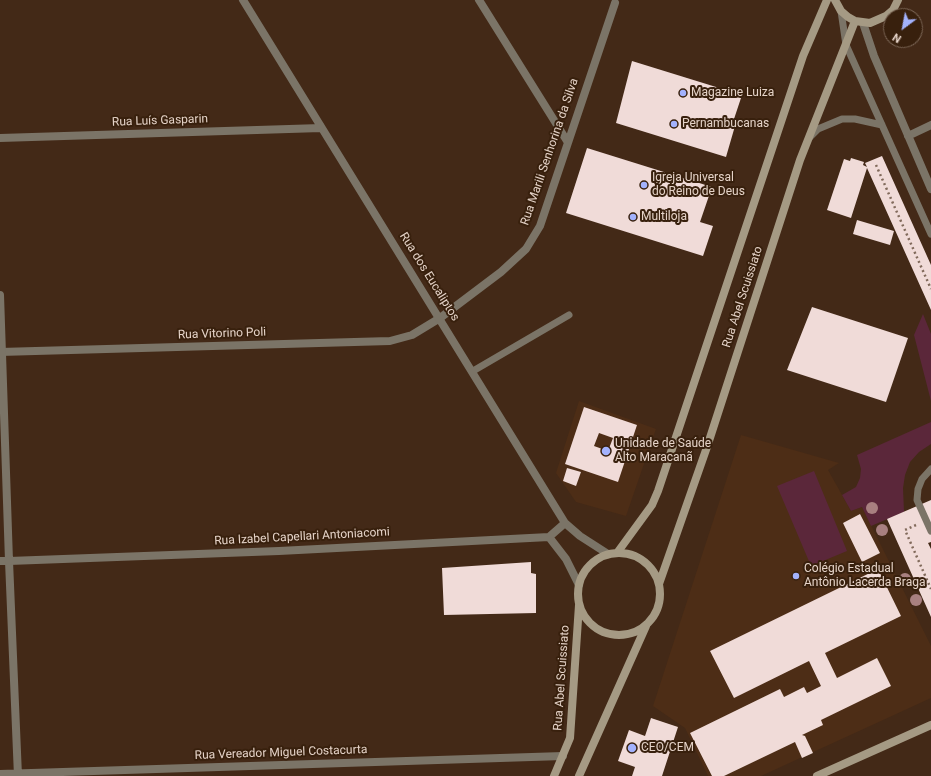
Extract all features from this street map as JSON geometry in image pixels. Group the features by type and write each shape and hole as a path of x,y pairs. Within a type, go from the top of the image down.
{"main road":[{"name":"Rua Abel Scuissiato","path":"617,553 648,510 658,491 803,56 827,0"},
{"path":"835,0 841,11 859,22 879,20 893,10 898,0"},
{"name":"Rua Abel Scuissiato","path":"659,584 706,447 800,160 846,45 859,22"},
{"path":"579,776 647,625 656,613 660,599 659,584 654,573 647,564 637,557 617,553 608,554 594,561 584,571 579,585 578,594 583,614 590,623 599,630 610,635 623,636 636,632 647,625"},
{"name":"Rua Abel Scuissiato","path":"554,776 570,738 579,602"},
{"path":"817,776 931,725"}],"street":[{"name":"Rua dos Eucaliptos","path":"243,0 473,371 565,523 580,536 608,554"},
{"path":"479,0 567,141"},
{"name":"Rua Marili Senhorina da Silva","path":"440,318 501,272 526,249 540,226 567,141 615,3"},
{"path":"859,22 931,190"},
{"path":"908,136 931,125"},
{"name":"Rua Luís Gasparin","path":"0,138 321,128"},
{"path":"0,295 18,775"},
{"name":"Rua Vitorino Poli","path":"1,352 390,341 412,335 440,318"},
{"path":"565,523 549,537 566,559 579,585"},
{"name":"Rua Izabel Capellari Antoniacomi","path":"0,561 279,551 549,537"},
{"name":"Rua Vereador Miguel Costacurta","path":"0,774 18,775 563,756"}],"lane":[{"path":"841,11 846,45 931,234"},
{"path":"809,138 818,129 842,119 855,119 882,125"},
{"path":"473,371 569,315"},
{"path":"931,469 922,479 918,489 917,500 931,531"}],"path":[{"path":"876,165 931,289"},
{"path":"905,530 931,589"}],"shaded area":[{"path":"923,314 931,334 931,401 914,335"},
{"name":"Unidade de Saúde Alto Maracanã","path":"579,401 656,429 626,516 576,502 556,473"},
{"path":"931,422 931,444 919,452 910,462 905,475 903,488 904,512 871,526 862,507 851,511 842,495 856,487 860,478 861,469 857,455"},
{"name":"Colégio Estadual Antônio Lacerda Braga","path":"741,435 839,463 828,470 851,511 862,507 931,646 931,698 761,776 708,776 685,728 653,706"},
{"path":"814,471 847,551 811,566 777,486"}],"building":[{"path":"632,61 742,95 732,125 735,126 726,157 616,123"},
{"path":"587,148 712,187 700,222 713,226 703,256 566,213"},
{"path":"882,156 931,265 931,310 867,168 851,218 827,210 844,159 850,161 851,158 864,162 863,165 867,167 865,163"},
{"path":"857,220 894,231 890,245 853,234"},
{"path":"812,307 908,338 886,402 787,370"},
{"path":"584,407 637,425 618,482 565,464","holes":["599,433 613,438 608,451 594,446"]},
{"path":"567,468 581,472 576,486 563,481"},
{"path":"931,500 931,542 928,543 931,549 931,617 887,519"},
{"path":"860,514 880,553 862,562 843,523"},
{"path":"531,562 531,573 536,574 536,613 444,615 442,568"},
{"path":"878,569 901,616 825,653 837,678 877,658 891,686 821,720 823,725 802,735 805,736 813,753 802,758 795,742 724,776 712,776 690,733 780,689 784,697 804,687 807,693 821,686 809,661 734,698 710,651"},
{"path":"651,718 678,727 662,776 632,776 635,767 618,761 629,730 645,736"}],"place":[{"name":"Magazine Luiza","path":"683,93"},
{"name":"Pernambucanas","path":"674,124"},
{"name":"Igreja Universal do Reino de Deus","path":"644,185"},
{"name":"Multiloja","path":"633,217"},
{"name":"Unidade de Saúde Alto Maracanã","path":"606,451"},
{"name":"Colégio Estadual Antônio Lacerda Braga","path":"796,576"},
{"name":"CEO/CEM","path":"632,748"}]}
